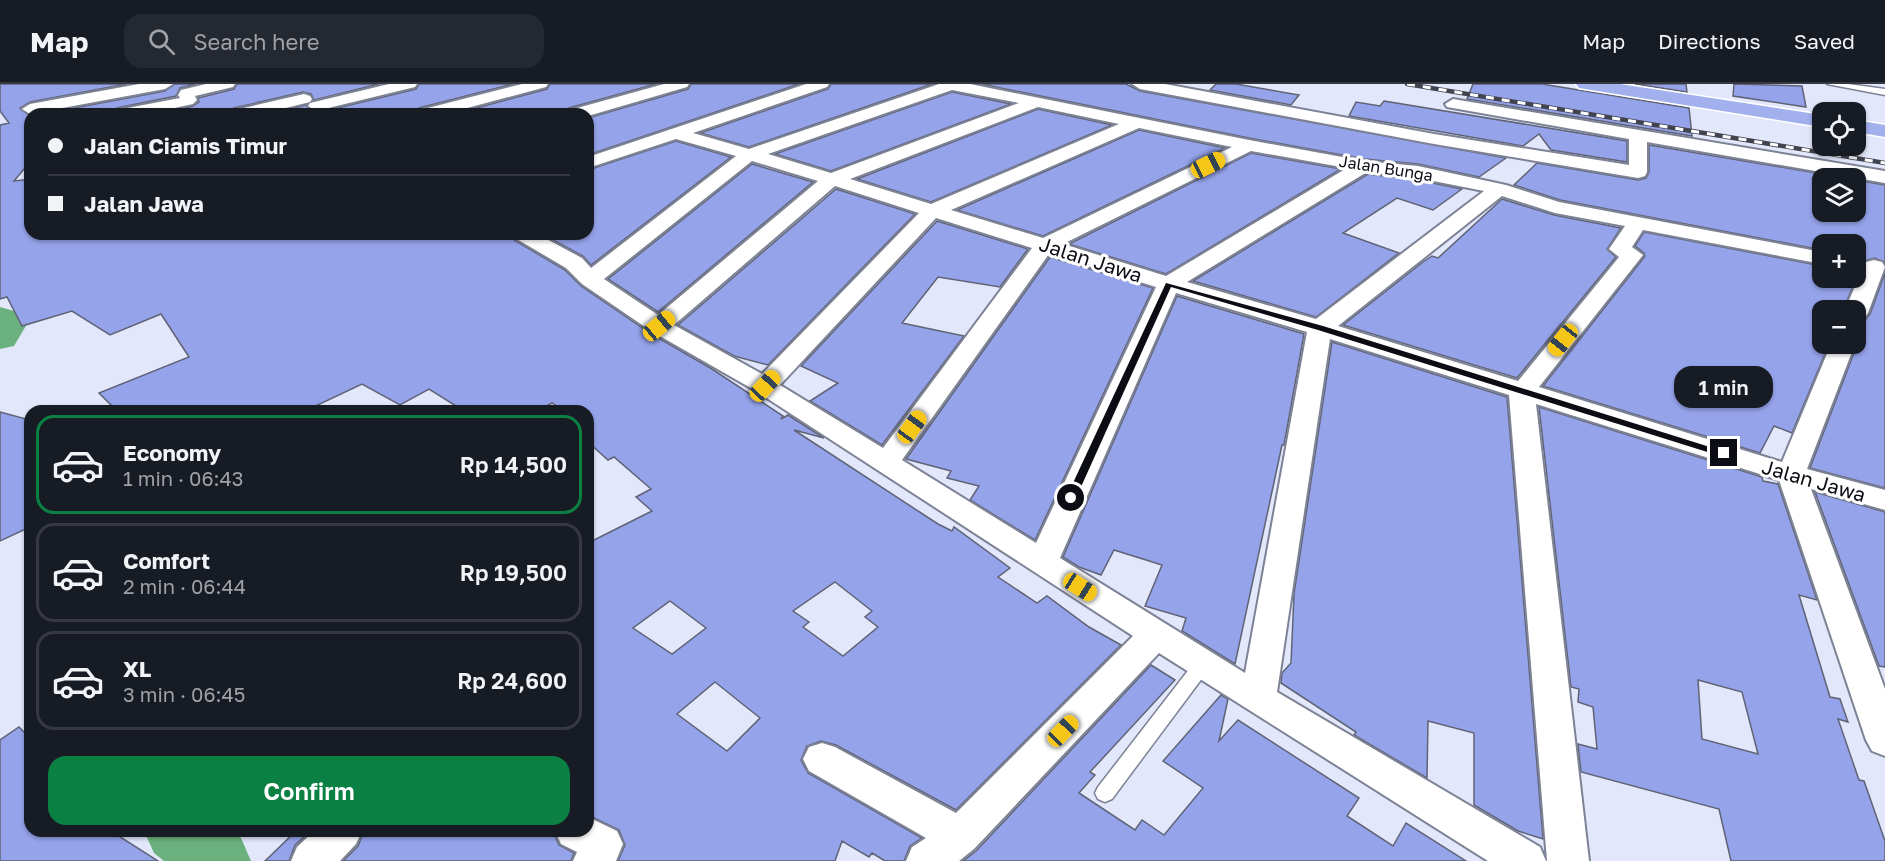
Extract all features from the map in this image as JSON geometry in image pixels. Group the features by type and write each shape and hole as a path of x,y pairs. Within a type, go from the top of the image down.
{"highway":[{"path":"1585,84 1812,119"},
{"path":"1866,128 1885,131"}],"street":[{"path":"35,108 165,84"},
{"path":"153,108 187,101 189,100 186,94 227,84"},
{"path":"297,108 316,106 409,84"},
{"path":"449,108 540,84"},
{"path":"594,109 681,84"},
{"path":"594,161 820,84"},
{"path":"590,279 749,155 949,84"},
{"name":"Jalan Bunga","path":"949,84 982,87 1037,102 1249,145 1364,166 1418,172 1499,189 1556,207 1812,256"},
{"path":"1140,84 1434,139 1638,172 1638,135"},
{"path":"283,85 316,106"},
{"path":"1418,172 1455,98 1638,135 1885,177"},
{"path":"659,326 832,179 1037,102"},
{"path":"765,386 933,210 1138,122"},
{"name":"Jalan Jawa","path":"675,133 1320,328 1791,474 1885,500"},
{"path":"886,463 1045,245 1249,145"},
{"path":"1042,563 1169,284 1364,166"},
{"path":"1258,699 1320,328 1499,189"},
{"path":"1568,861 1522,392 1632,255 1620,249 1637,224"},
{"path":"533,240 574,262 590,279 659,326 765,386 1258,699 1525,861"},
{"path":"1860,300 1871,267"},
{"path":"1839,354 1791,474 1885,740"},
{"path":"927,861 960,836 1156,634"},
{"path":"822,759 960,836"},
{"path":"312,861 336,837"},
{"path":"588,837 603,844 594,861"}],"lane":[{"path":"1831,84 1885,92"},
{"path":"1105,793 1203,664"}],"pier":[{"path":"1787,84 1885,86 1885,98"}],"building":[{"path":"0,84 127,84 30,102 20,108 24,111 24,169 14,181 24,180 24,240 514,240 565,270 581,286 650,333 712,369 783,416 781,419 788,415 824,438 794,430 938,524 952,531 954,527 1010,568 998,577 1037,603 1047,596 1089,627 1121,645 956,810 836,745 821,741 807,746 801,760 808,773 922,838 910,846 904,861 885,861 872,853 869,857 842,841 835,861 618,861 625,845 619,830 594,818 594,540 652,511 636,497 651,489 614,457 608,460 594,447 594,405 555,405 552,403 548,405 454,405 429,389 400,405 362,384 318,405 111,405 99,393 189,357 161,314 110,335 72,311 22,326 7,297 0,299 0,125 9,123 0,111","holes":["835,582 872,611 865,617 878,627 843,656 803,627 809,622 793,611","670,601 706,628 672,654 633,628","715,682 760,718 727,751 677,714"]},
{"path":"175,84 196,84 180,88 176,96 117,108 74,108 165,91"},
{"path":"237,84 379,84 314,100 311,94 303,92 234,108 184,108 199,102 198,98 234,89"},
{"path":"419,84 513,84 419,108 338,108 416,89"},
{"path":"550,84 656,84 569,108 476,108 547,89"},
{"path":"691,84 799,84 594,153 594,116 688,89"},
{"path":"831,84 932,84 749,147 700,133 828,89"},
{"path":"981,84 1126,84 1140,91 1506,158 1479,177 1418,164 1364,159 1249,138"},
{"path":"1216,84 1236,84 1299,95 1291,105 1210,90"},
{"path":"1473,84 1542,84 1689,108 1692,136 1467,99"},
{"path":"1635,84 1686,84 1687,92"},
{"path":"1734,84 1802,86 1806,107 1733,96"},
{"path":"952,92 1011,104 831,171 775,154"},
{"path":"1384,101 1627,141 1627,162 1551,150 1539,134 1523,146 1349,116 1356,102 1380,106"},
{"path":"306,105 310,108 294,108"},
{"path":"1038,109 1112,125 931,202 857,179"},
{"path":"1139,130 1225,148 1043,236 957,210"},
{"path":"676,141 731,157 591,265 583,256 553,240 594,240 594,168"},
{"path":"1649,145 1812,172 1812,222 1866,222 1866,182 1885,185 1885,263 1875,258 1866,260 1866,234 1812,234 1812,248 1560,200 1514,185 1537,163 1638,180 1646,178 1649,172"},
{"path":"1251,153 1341,169 1166,274 1069,244"},
{"path":"752,164 813,182 658,312 608,279"},
{"path":"1368,174 1418,180 1462,189 1433,210 1397,198 1343,233 1399,253 1316,317 1193,281"},
{"path":"836,189 915,214 768,365 734,356 678,325"},
{"path":"1502,199 1554,215 1621,228 1607,249 1616,257 1517,378 1343,325 1423,262 1432,256 1438,258"},
{"path":"937,221 1028,249 1000,287 938,277 902,323 964,336 882,445 810,401 838,383 801,366"},
{"path":"1644,232 1812,264 1812,288 1852,288 1847,300 1812,300 1812,354 1825,354 1792,433 1774,426 1760,453 1543,386 1645,256 1635,246"},
{"path":"1050,257 1153,288 1035,540 970,500 979,486 947,478 951,471 906,459"},
{"path":"1885,273 1885,488 1810,468 1854,354 1866,354 1866,319 1870,314"},
{"path":"1177,296 1304,334 1284,445 1282,445 1235,664 1182,631 1186,618 1145,606 1162,565 1114,550 1101,575 1079,567 1063,557"},
{"path":"1332,342 1507,397 1543,839 1518,831 1474,805 1474,733 1428,721 1427,778 1354,735 1356,732 1281,683 1282,673 1291,663 1294,594"},
{"path":"1539,407 1778,484 1817,600 1799,595 1830,697 1840,699 1848,722 1838,719 1859,780 1864,781 1885,841 1885,861 1731,861 1719,809 1581,772 1578,744 1597,749 1593,707 1578,702 1579,689 1571,687","holes":["1698,680 1742,692 1758,754 1702,739"]},
{"path":"0,412 24,418 24,530 0,541"},
{"path":"1815,492 1885,512 1885,667 1879,666"},
{"path":"1151,665 1175,680 1090,772 1095,775 1079,793 1135,830 1142,820 1164,835 1203,788 1163,761 1221,695 1228,699 1219,741 1238,720 1359,798 1347,816 1393,846 1406,823 1466,861 963,861 976,851"},
{"path":"19,727 24,732 24,837 120,837 158,861 0,861 0,740"},
{"path":"290,837 304,837 295,845 289,861 265,861"},
{"path":"362,837 556,837 559,845 574,853 571,861 343,861 358,846"}],"waterway":[{"path":"0,319 7,324 0,337"},
{"path":"186,837 216,861"}],"railway":[{"path":"1407,84 1885,163"}],"route":[{"path":"1071,498 1169,284 1320,328 1724,453"}]}
